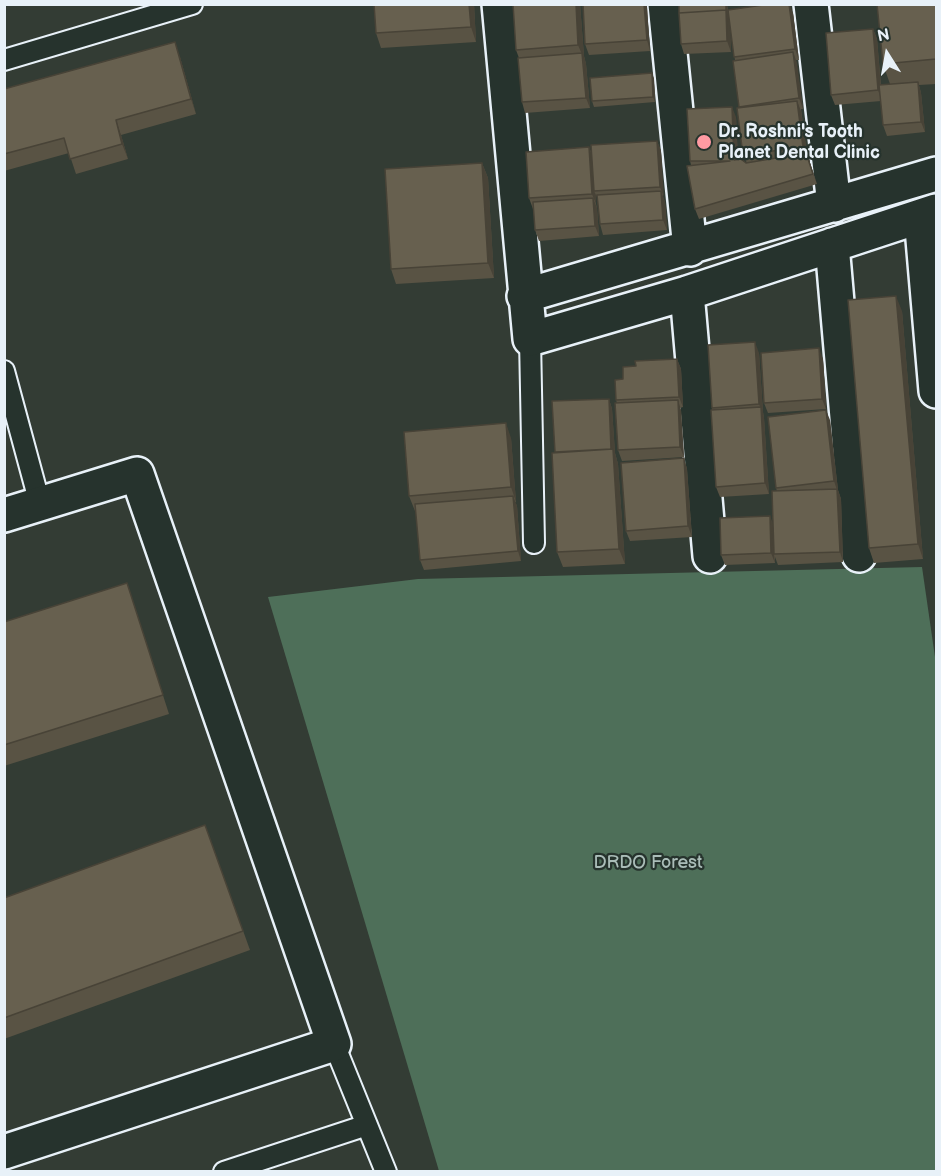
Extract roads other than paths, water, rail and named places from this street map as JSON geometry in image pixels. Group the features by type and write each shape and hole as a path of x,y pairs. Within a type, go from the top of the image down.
{"street":[{"path":"499,4 524,296 530,339 687,293 929,213 936,391"},
{"path":"665,4 690,249"},
{"path":"811,4 834,205"},
{"path":"524,296 690,249 936,174"},
{"path":"832,245 859,555"},
{"path":"687,293 710,556"},
{"path":"4,515 137,474 334,1044 4,1152"}],"lane":[{"path":"4,60 192,4"},
{"path":"530,339 534,543"},
{"path":"6,378 40,504"},
{"path":"334,1044 386,1172"},
{"path":"224,1172 367,1125"}],"place":[{"name":"Dr. Roshni's Tooth Planet Dental Clinic","path":"704,142"}],"park label":[{"name":"DRDO Forest","path":"648,863"}]}
